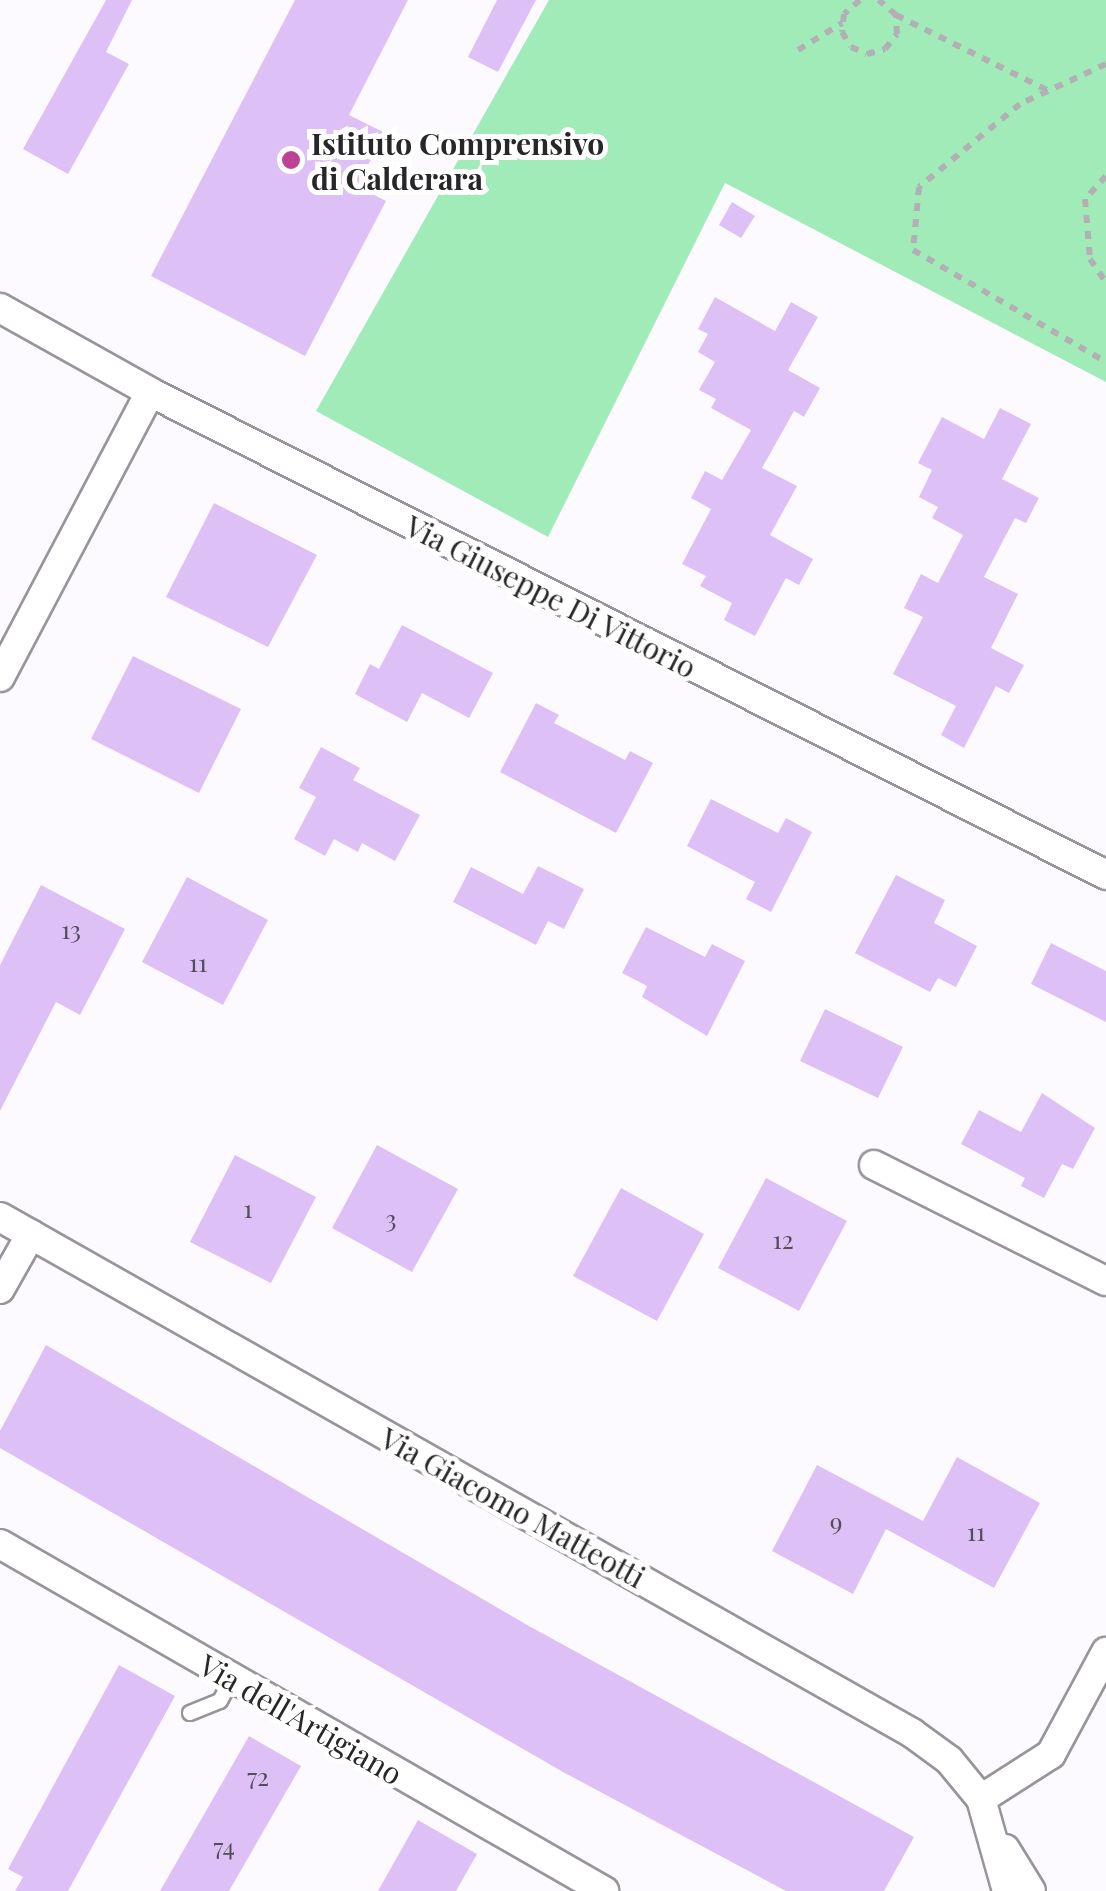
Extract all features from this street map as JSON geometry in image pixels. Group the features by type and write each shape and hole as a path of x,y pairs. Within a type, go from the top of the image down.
{"street":[{"name":"Via Giuseppe Di Vittorio","path":"0,308 150,392 1106,874"},
{"path":"0,676 150,392"},
{"path":"874,1165 1106,1281"},
{"name":"Via Giacomo Matteotti","path":"0,1217 912,1732 949,1760 981,1799 994,1830 1030,1891"},
{"path":"0,1288 31,1234"},
{"name":"Via dell'Artigiano","path":"0,1544 604,1891"},
{"path":"981,1799 1050,1754 1106,1652"},
{"name":"Via Giacomo Matteotti","path":"994,1830 1007,1891"}],"lane":[{"path":"190,1713 220,1701 232,1680"}],"path":[{"path":"798,50 842,23 857,0"},
{"path":"842,23 851,47 876,53 896,34 892,4 879,0"},
{"path":"896,16 1048,91"},
{"path":"1106,64 1020,104 919,187 913,250 1106,362"},
{"path":"1106,176 1085,199 1090,259 1106,284"}],"green space":[{"path":"549,0 1106,0 1106,382 725,183 548,537 316,411"}],"building":[{"path":"106,0 132,0 106,52 129,64 68,174 23,149"},
{"name":"Istituto Comprensivo di Calderara","path":"295,0 408,0 349,115 385,133 357,186 386,201 305,356 151,276"},
{"name":"Istituto Comprensivo di Calderara","path":"497,0 536,0 498,72 468,57"},
{"path":"732,202 755,216 741,238 719,225"},
{"path":"715,297 775,331 791,302 818,317 788,370 820,388 804,417 794,411 762,468 797,486 770,535 813,559 799,585 786,578 755,636 724,620 732,603 700,586 706,576 682,564 711,509 691,498 705,471 722,480 751,430 711,408 716,399 699,390 715,362 698,352 708,334 698,329"},
{"path":"1000,408 1031,424 1002,479 1039,498 1026,523 1015,518 984,577 1018,594 991,648 1024,665 1009,693 996,686 964,748 941,735 956,706 893,674 923,617 904,608 921,574 938,583 963,535 932,518 938,507 919,497 932,470 918,463 942,417 984,439"},
{"path":"214,503 317,555 268,647 166,597"},
{"path":"402,625 493,673 469,718 422,693 407,722 355,694 370,664 379,669"},
{"path":"133,656 241,709 199,793 91,739"},
{"path":"536,703 559,715 554,723 625,760 630,751 653,763 616,833 500,772"},
{"path":"321,747 360,768 353,780 420,815 395,861 362,843 358,852 334,839 325,856 294,839 316,797 299,788"},
{"path":"711,799 778,833 786,818 812,832 771,912 746,899 755,882 687,846"},
{"path":"538,866 584,889 564,929 548,921 536,945 453,902 471,867 523,894"},
{"path":"896,875 945,900 934,923 977,946 956,987 938,978 930,992 855,953"},
{"path":"187,877 268,920 223,1005 142,962"},
{"path":"41,885 125,929 80,1015 56,1002 0,1111 0,965"},
{"path":"646,927 705,957 712,944 745,961 707,1036 642,997 647,986 622,973"},
{"path":"1051,943 1106,971 1106,1022 1031,984"},
{"path":"825,1009 903,1047 878,1098 800,1061"},
{"path":"1042,1093 1095,1128 1073,1169 1062,1164 1044,1198 1021,1186 1025,1178 961,1144 979,1110 1021,1132"},
{"path":"377,1145 458,1189 412,1272 332,1228"},
{"path":"235,1155 316,1197 271,1283 190,1242"},
{"path":"766,1178 847,1221 799,1311 718,1268"},
{"path":"621,1188 704,1234 657,1321 573,1276"},
{"path":"46,1345 529,1626 914,1837 884,1891 786,1891 563,1772 0,1448 0,1431"},
{"path":"957,1457 1040,1503 994,1588 886,1529 853,1594 772,1551 817,1465 923,1521"},
{"path":"119,1665 175,1696 68,1891 15,1891 23,1877 8,1869"},
{"path":"249,1736 301,1766 229,1891 160,1891"},
{"path":"418,1820 477,1854 456,1891 378,1891"}],"place":[{"name":"Istituto Comprensivo di Calderara","path":"291,160"}]}
